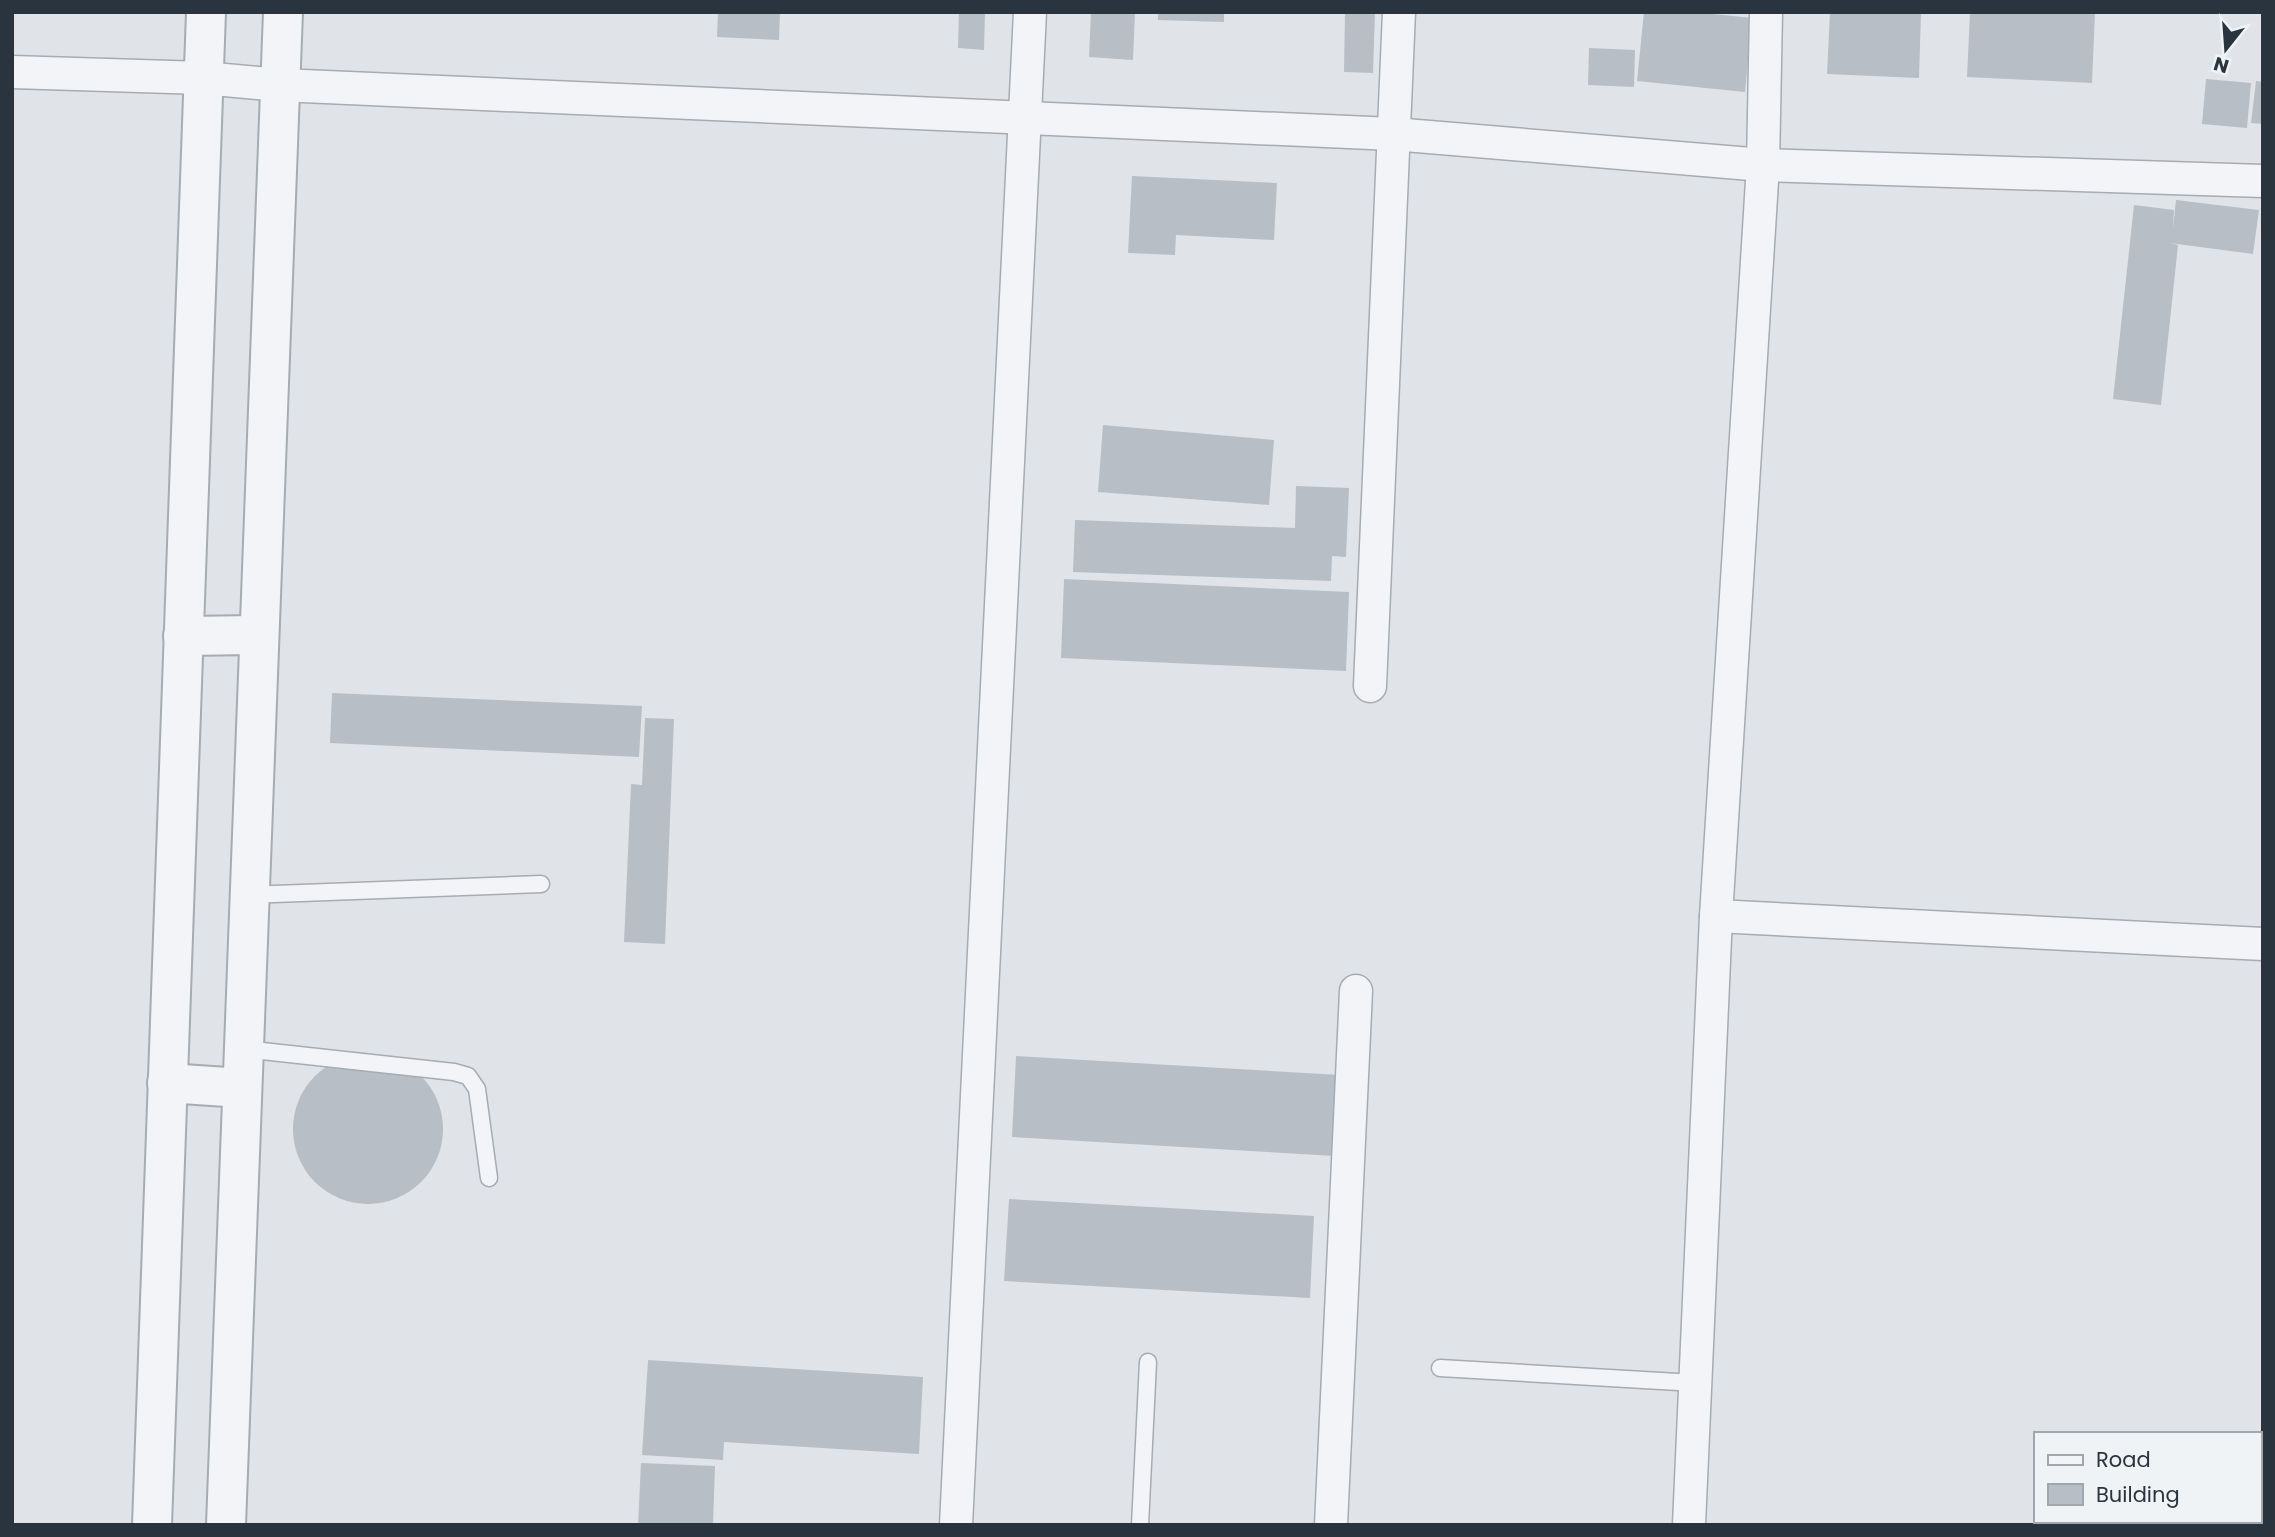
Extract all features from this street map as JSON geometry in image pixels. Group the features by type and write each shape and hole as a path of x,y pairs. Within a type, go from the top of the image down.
{"street":[{"path":"152,1525 206,12"},
{"path":"226,1525 283,12"},
{"path":"956,1525 1030,12"},
{"path":"1370,686 1399,12"},
{"path":"1689,1525 1716,916 1763,165 1766,12"},
{"path":"12,72 203,78 280,85 1393,134 1763,165 2263,181"},
{"path":"183,636 259,635"},
{"path":"1716,916 2263,944"},
{"path":"1331,1525 1356,991"},
{"path":"167,1083 242,1088"}],"lane":[{"path":"249,895 541,884"},
{"path":"244,1049 454,1072 468,1076 477,1089 489,1178"},
{"path":"1140,1525 1148,1362"},
{"path":"1440,1368 1695,1383"}],"building":[{"path":"718,12 780,12 779,40 717,37"},
{"path":"959,12 985,12 984,50 958,48"},
{"path":"1091,12 1135,12 1133,60 1089,57"},
{"path":"1158,12 1224,12 1224,22 1158,20"},
{"path":"1345,12 1375,12 1373,73 1344,72"},
{"path":"1644,12 1694,12 1752,18 1745,92 1637,81"},
{"path":"1830,12 1921,12 1919,78 1827,74"},
{"path":"1970,12 2095,12 2092,83 1967,77"},
{"path":"1589,48 1635,50 1634,87 1588,85"},
{"path":"2206,79 2251,83 2247,128 2202,124"},
{"path":"2256,81 2263,82 2263,124 2251,123"},
{"path":"1132,176 1277,183 1274,240 1176,235 1175,255 1128,253"},
{"path":"2176,200 2259,210 2253,254 2170,243 2178,245 2161,405 2113,399 2134,205 2174,210 2173,229"},
{"path":"1103,425 1274,440 1269,505 1098,492"},
{"path":"1296,486 1349,488 1346,557 1332,556 1331,581 1073,572 1075,520 1295,528"},
{"path":"1064,579 1349,592 1346,671 1061,658"},
{"path":"332,693 642,706 639,757 330,743"},
{"path":"645,718 674,719 665,944 624,942 631,784 642,785"},
{"path":"368,1054 397,1060 421,1076 437,1100 443,1129 437,1158 421,1182 397,1198 368,1204 339,1198 315,1182 299,1158 293,1129 299,1100 315,1076 339,1060"},
{"path":"1016,1056 1340,1075 1335,1156 1012,1137"},
{"path":"1009,1199 1314,1216 1310,1298 1004,1281"},
{"path":"648,1360 923,1377 919,1454 724,1442 723,1460 642,1455"},
{"path":"641,1463 715,1466 713,1525 638,1525"}]}
